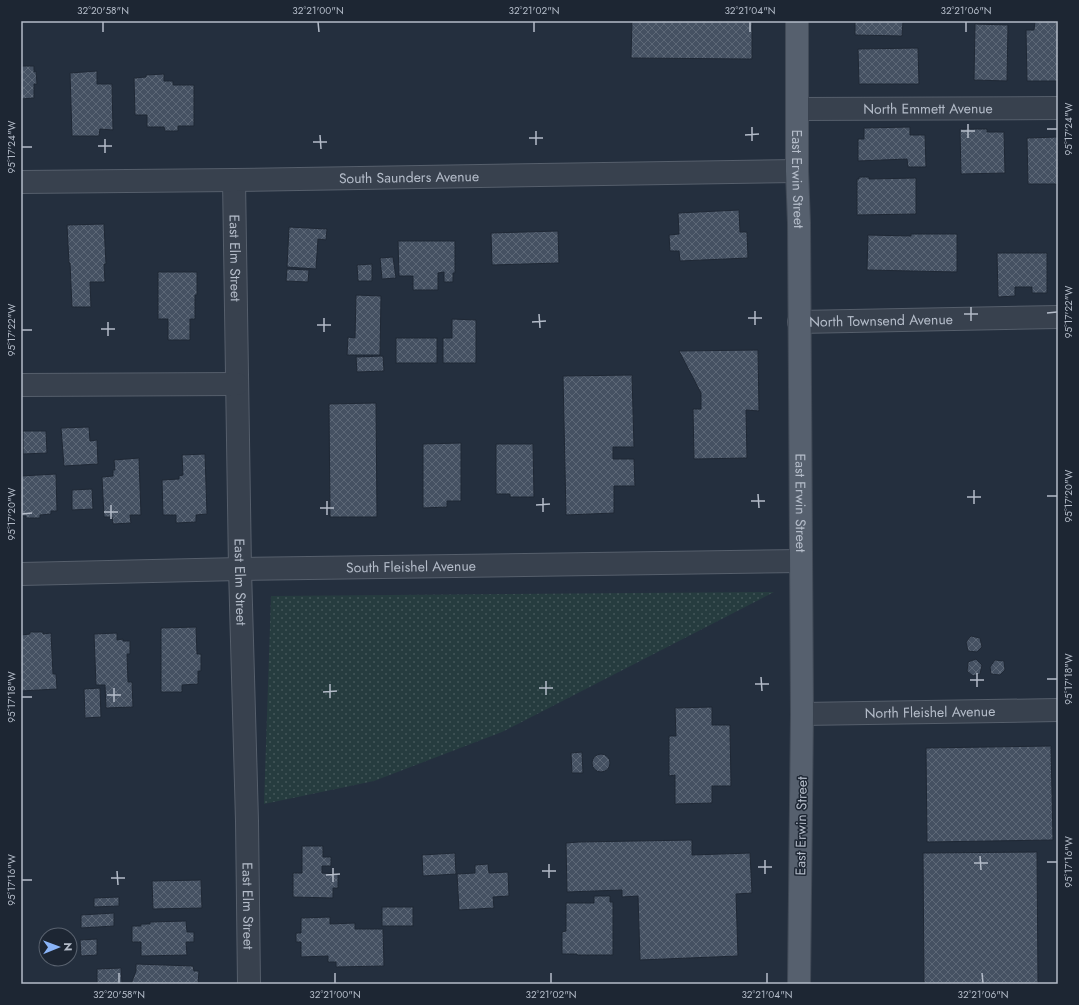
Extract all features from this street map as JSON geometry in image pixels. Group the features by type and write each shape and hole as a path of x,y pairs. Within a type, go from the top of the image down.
{"main road":[{"name":"East Erwin Street","path":"797,21 802,714 799,984"}],"street":[{"name":"North Emmett Avenue","path":"798,109 1058,108"},
{"name":"South Saunders Avenue","path":"21,182 797,171"},
{"name":"East Elm Street","path":"234,180 240,569 247,821 249,984"},
{"name":"North Townsend Avenue","path":"799,322 1058,318"},
{"path":"21,385 237,384"},
{"name":"South Fleishel Avenue","path":"21,574 240,569 801,561"},
{"name":"North Fleishel Avenue","path":"802,714 1058,710"}],"green space":[{"path":"774,592 502,732 374,781 264,804 271,596"}],"building":[{"path":"632,21 752,21 752,59 631,58"},
{"path":"855,21 903,21 902,36 855,35"},
{"path":"1035,21 1056,21 1058,30 1058,81 1027,81 1026,30 1034,30"},
{"path":"975,24 1008,25 1007,81 974,80"},
{"path":"918,48 919,84 859,84 858,49"},
{"path":"21,66 34,66 37,84 34,84 34,98 21,99"},
{"path":"97,71 97,84 112,84 113,130 100,129 99,136 72,136 70,73"},
{"path":"164,74 164,81 173,81 173,85 194,85 194,126 178,126 178,131 165,131 164,127 147,127 147,115 135,115 134,78 146,77 146,75"},
{"path":"910,127 910,135 925,135 926,167 908,167 907,159 858,161 858,139 864,139 864,128"},
{"path":"960,129 987,129 987,132 1004,132 1005,173 961,174"},
{"path":"1058,137 1058,184 1028,184 1027,138"},
{"path":"859,177 869,177 869,179 916,178 916,214 857,215 857,179 859,179"},
{"path":"739,210 740,232 747,232 748,258 680,261 679,251 670,251 669,235 679,234 678,213"},
{"path":"104,224 106,264 104,264 105,282 90,282 91,307 72,307 67,225"},
{"path":"289,227 327,229 326,240 318,239 316,269 287,267"},
{"path":"558,231 559,263 492,265 491,233"},
{"path":"911,234 957,234 957,272 867,270 868,235 911,236"},
{"path":"398,241 455,241 455,273 453,273 453,282 444,282 444,272 438,273 438,290 413,290 413,276 399,276"},
{"path":"997,253 1047,253 1047,293 1032,293 1032,287 1015,287 1015,296 998,297"},
{"path":"393,257 396,278 382,279 380,258"},
{"path":"372,264 372,281 358,281 357,265"},
{"path":"287,269 309,270 308,282 286,281"},
{"path":"158,272 197,272 195,319 190,319 190,340 168,340 168,319 158,319"},
{"path":"356,295 381,296 380,355 347,355 348,337 355,338"},
{"path":"452,319 476,320 476,363 443,363 443,338 452,338"},
{"path":"396,338 437,338 437,363 396,363"},
{"path":"758,350 759,411 746,410 747,458 694,459 693,409 701,409 701,393 679,351"},
{"path":"383,356 384,371 357,372 356,357"},
{"path":"632,375 634,447 613,447 613,459 634,459 635,486 614,486 614,513 566,515 563,376"},
{"path":"376,403 377,517 330,517 329,404"},
{"path":"89,427 90,441 97,440 98,464 64,466 61,428"},
{"path":"23,431 46,431 47,453 23,454"},
{"path":"461,443 461,501 447,501 447,507 423,508 423,444"},
{"path":"496,444 533,444 534,497 510,497 510,494 496,494"},
{"path":"205,454 207,514 196,515 196,522 176,523 176,515 163,515 162,480 179,479 179,476 183,475 182,455"},
{"path":"139,458 141,515 130,515 131,523 113,524 112,517 104,517 102,477 113,476 113,470 115,470 114,460"},
{"path":"56,474 57,511 51,511 51,514 40,515 40,518 26,518 26,516 21,516 21,476"},
{"path":"92,489 93,509 72,510 72,490"},
{"path":"196,627 197,654 201,654 201,671 198,671 198,684 182,685 182,692 161,692 161,628"},
{"path":"30,632 43,632 43,634 51,633 53,674 56,674 57,689 21,691 21,635 30,634"},
{"path":"117,633 117,640 123,639 123,641 130,641 130,654 127,654 128,682 132,682 133,707 106,708 105,685 96,685 94,634"},
{"path":"971,636 980,638 982,647 977,652 968,651 966,642"},
{"path":"976,659 982,665 980,674 973,676 967,671 968,662"},
{"path":"995,660 1004,661 1005,670 1000,675 991,674 990,667"},
{"path":"100,688 101,717 85,718 84,689"},
{"path":"712,707 712,725 730,725 731,786 712,786 712,803 675,804 675,775 669,776 669,736 676,736 675,708"},
{"path":"1051,746 1053,840 927,842 926,748"},
{"path":"582,752 583,773 572,773 571,753"},
{"path":"601,754 607,757 610,763 607,769 601,772 595,769 592,763 595,757"},
{"path":"692,840 692,855 750,853 752,893 736,894 738,956 640,960 638,896 622,897 622,890 567,892 566,843"},
{"path":"302,846 323,846 323,857 331,857 331,866 322,866 322,873 338,874 338,888 333,888 333,898 293,897 293,873 302,873"},
{"path":"1037,852 1038,984 924,984 923,853"},
{"path":"455,853 456,874 423,876 422,855"},
{"path":"488,864 489,873 508,872 509,896 493,897 494,908 459,910 457,874 475,873 475,865"},
{"path":"201,880 202,908 153,909 152,881"},
{"path":"594,896 610,896 610,902 613,902 613,955 562,954 562,932 566,931 566,903 594,903"},
{"path":"119,897 119,906 94,907 94,898"},
{"path":"382,907 413,907 413,926 382,926"},
{"path":"114,913 114,926 81,928 81,915"},
{"path":"330,917 330,924 355,923 355,929 383,929 384,966 336,967 336,962 328,962 328,956 301,957 301,942 296,942 296,933 301,933 301,918"},
{"path":"186,921 187,932 194,932 194,942 186,942 187,955 141,956 141,942 132,942 132,926 150,924 150,922"},
{"path":"97,939 97,955 81,956 80,940"},
{"path":"136,964 193,966 194,971 199,971 198,984 131,984 136,971"},
{"path":"121,968 122,984 97,984 97,969"}]}
